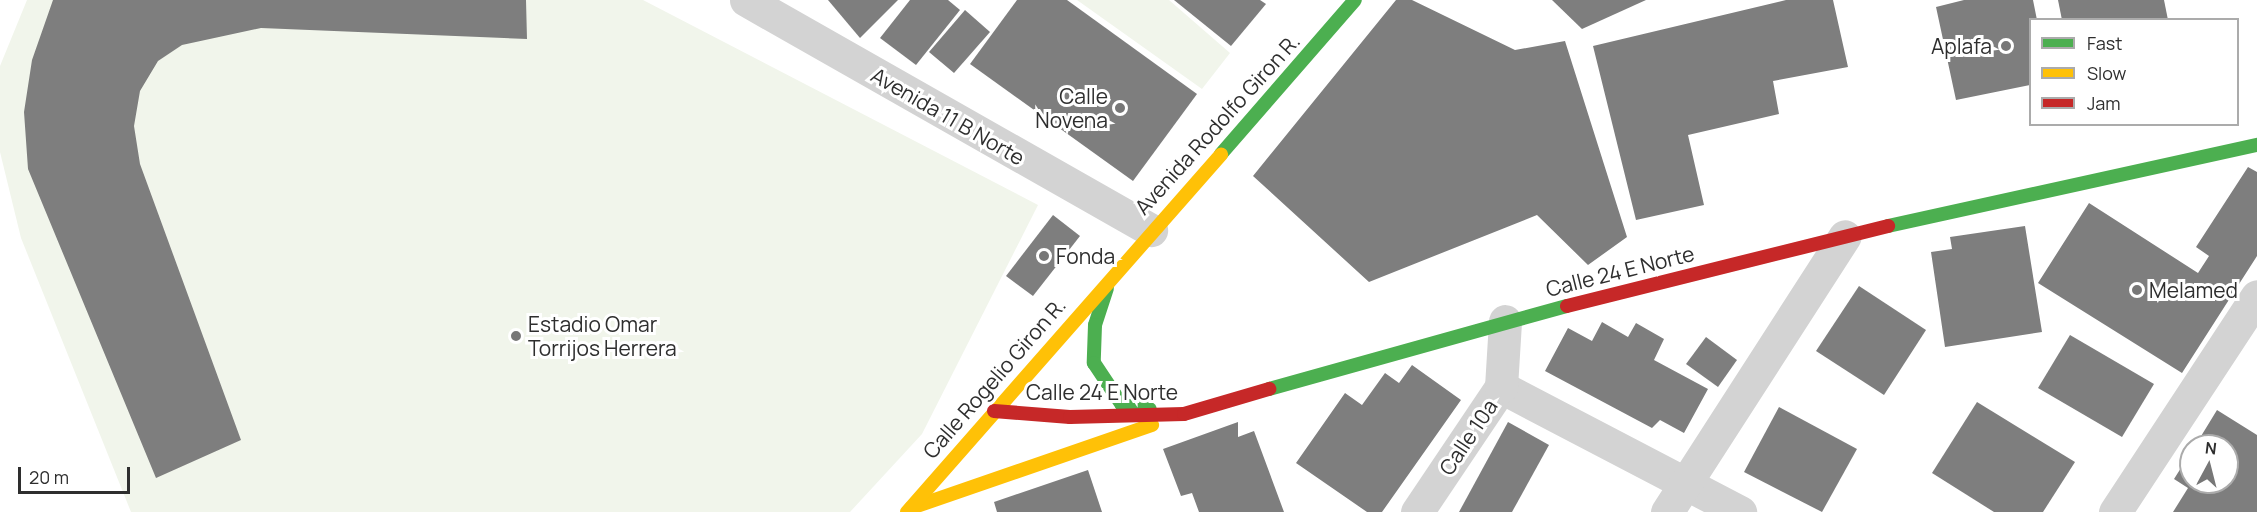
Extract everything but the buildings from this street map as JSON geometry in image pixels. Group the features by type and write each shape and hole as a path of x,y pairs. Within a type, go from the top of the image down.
{"street":[{"name":"Avenida 11 B Norte","path":"746,0 1151,231"},
{"name":"Avenida Rodolfo Giron R.","path":"1110,276 1355,0"},
{"name":"Calle 24 E Norte","path":"994,411 1070,417 1184,414 1505,321 1845,236 2257,145"},
{"path":"1667,512 1845,236"},
{"path":"1110,276 1093,343 1104,386 1122,405 1184,414"},
{"name":"Calle Rogelio Giron R.","path":"908,510 1110,276"},
{"path":"2115,512 2257,296"},
{"name":"Calle 10a","path":"1417,512 1502,387 1505,321"},
{"path":"1502,387 1740,512"},
{"path":"908,510 1184,414"}],"shaded area":[{"name":"Estadio Omar Torrijos Herrera","path":"27,0 643,0 1038,205 922,434 850,512 131,512 21,238 0,152 0,66"},
{"path":"1077,0 1169,0 1230,53 1202,89"}],"traffic: fast":[{"path":"1221,154 1355,0"},
{"path":"1888,226 2257,145"},
{"path":"1107,288 1095,325 1094,363 1122,405 1150,409"},
{"path":"1269,389 1567,306"}],"traffic: slow":[{"path":"907,512 1221,154"},
{"path":"911,508 1152,425"}],"traffic: jam":[{"path":"1567,306 1888,226"},
{"path":"994,411 1070,417 1184,414 1269,389"}],"place":[{"name":"Aplafa","path":"2006,46"},
{"name":"Calle Novena","path":"1120,108"},
{"name":"Fonda","path":"1044,256"},
{"name":"Melamed","path":"2137,290"},
{"name":"Estadio Omar Torrijos Herrera","path":"516,336"}]}
